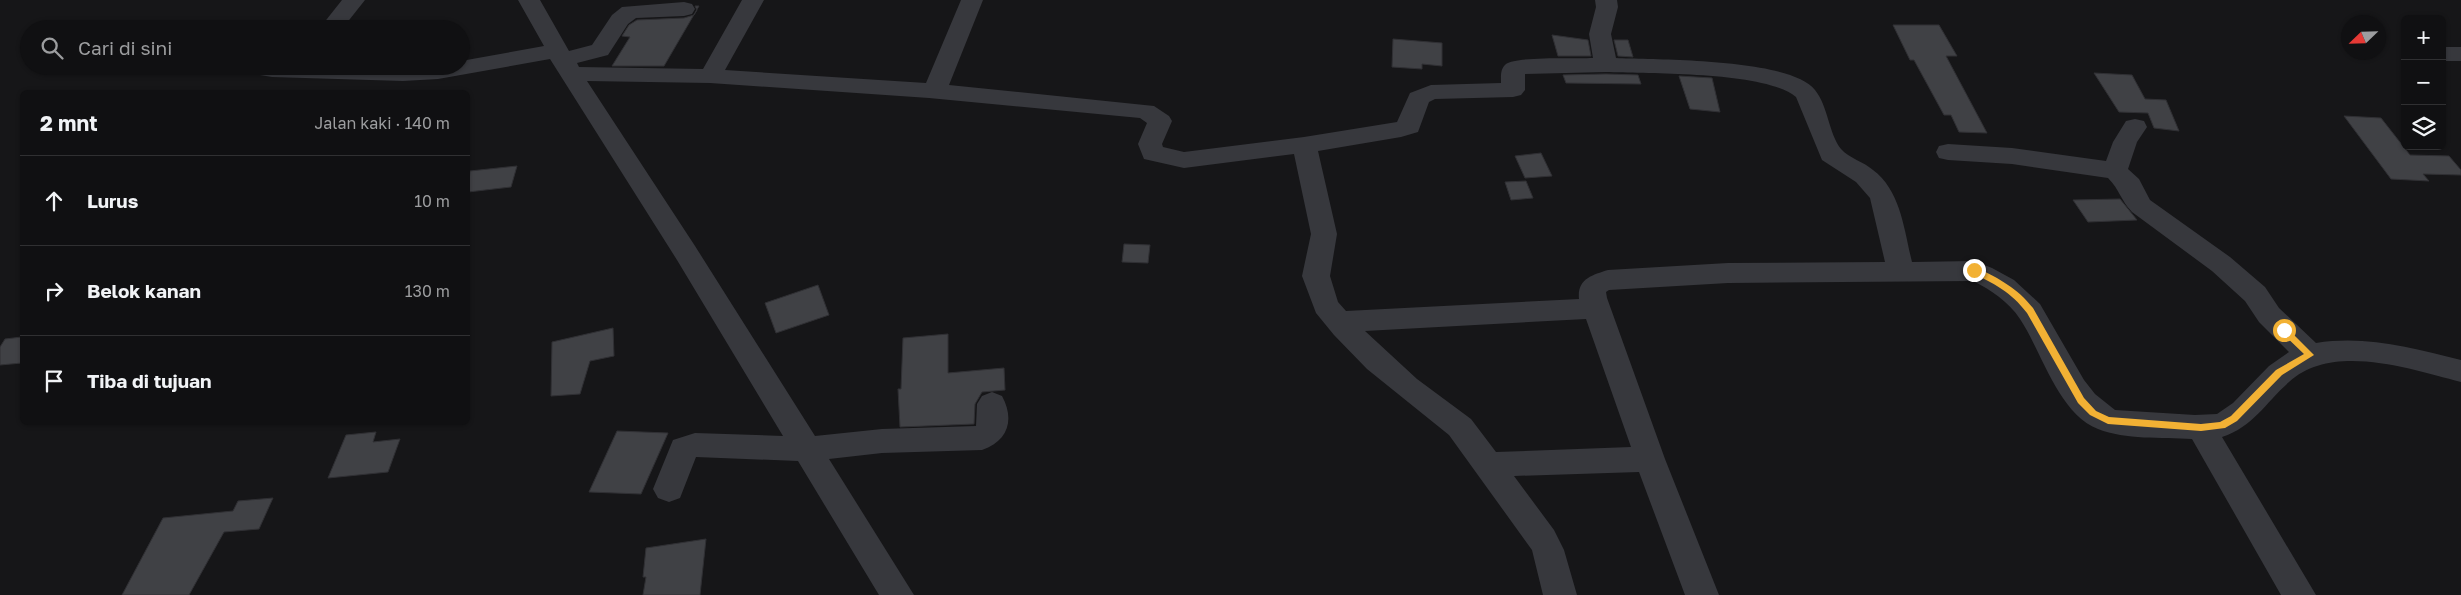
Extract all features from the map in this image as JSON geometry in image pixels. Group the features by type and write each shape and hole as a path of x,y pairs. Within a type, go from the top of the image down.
{"street":[{"path":"337,20 354,0"},
{"path":"529,0 563,62 686,253 896,595"},
{"path":"710,76 753,0"},
{"path":"935,91 972,0"},
{"path":"1606,0 1607,7 1600,34 1606,65"},
{"path":"563,62 600,50 620,20 630,12 684,9"},
{"path":"2446,54 2461,54"},
{"path":"470,69 563,62 710,76 935,91 1146,111 1160,121 1150,144 1153,153 1184,160 1213,158 1401,129 1409,126 1418,98 1431,92 1469,90 1506,92 1513,90 1515,68 1606,65 1737,72 1786,81 1806,94 1831,154 1865,176 1882,195 1901,272"},
{"path":"2115,171 2125,142 2135,127"},
{"path":"1304,145 1324,234 1316,276 1326,306 1339,322 1407,387 1460,427 1486,465 1543,540 1548,550 1560,595"},
{"path":"1948,152 2012,156 2115,171 2130,185 2136,201 2141,206 2221,264 2255,294 2268,315 2310,355"},
{"path":"1702,595 1596,308 1592,289 1599,283 1608,280 1728,273 1974,270 2005,285 2020,298 2030,311 2081,401 2093,413 2108,420 2201,428 2222,425 2234,419 2279,373 2310,355 2339,351 2372,352 2461,371"},
{"path":"1339,322 1596,308"},
{"path":"669,489 684,449 695,445 806,449 882,441 982,438 992,431 992,404"},
{"path":"2201,428 2299,595"},
{"path":"1486,465 1650,458"}],"building":[{"path":"694,15 664,66 612,66 630,37 622,36 629,25 637,20 684,18"},
{"path":"1893,25 1939,25 1957,56 1946,56 1987,133 1959,132 1951,115 1944,115 1914,60 1910,60"},
{"path":"1552,35 1588,40 1591,56 1558,56"},
{"path":"1393,39 1442,43 1442,66 1422,64 1422,69 1392,67"},
{"path":"1614,40 1628,40 1633,57 1618,56"},
{"path":"2094,73 2132,75 2145,99 2166,100 2179,131 2154,128 2148,113 2119,112"},
{"path":"1563,75 1638,75 1641,84 1566,83"},
{"path":"1679,76 1712,78 1720,112 1690,109"},
{"path":"2344,116 2381,118 2401,144 2401,150 2406,150 2410,155 2449,156 2461,170 2461,175 2423,174 2429,181 2391,179"},
{"path":"1541,153 1552,176 1525,178 1515,156"},
{"path":"517,166 511,187 470,192 470,171"},
{"path":"1526,181 1533,198 1511,200 1505,182"},
{"path":"2120,199 2137,220 2088,222 2073,200"},
{"path":"1124,244 1150,245 1148,263 1122,262"},
{"path":"818,285 829,315 776,333 765,303"},
{"path":"613,328 614,356 590,361 580,394 551,396 552,342"},
{"path":"948,334 948,373 1004,368 1005,390 982,392 975,404 974,424 900,427 898,389 901,389 903,338"},
{"path":"20,337 20,363 0,365 0,347 5,339"},
{"path":"617,431 668,433 641,494 589,492"},
{"path":"376,432 373,442 400,439 388,472 328,478 346,435"},
{"path":"273,498 259,529 224,532 189,595 122,595 163,518 233,511 238,501"},
{"path":"706,539 700,595 643,595 646,577 643,577 646,548"}],"route":[{"path":"1974,270 2005,285 2020,298 2030,311 2081,401 2093,413 2108,420 2201,428 2222,425 2234,419 2279,373 2310,355 2284,330"}]}
